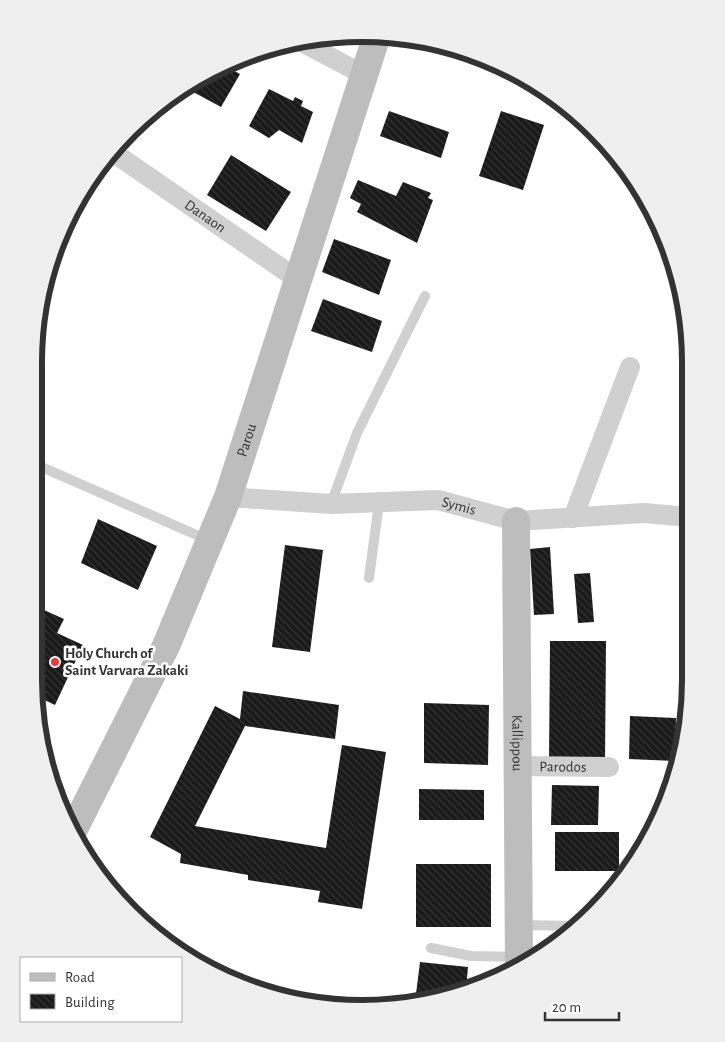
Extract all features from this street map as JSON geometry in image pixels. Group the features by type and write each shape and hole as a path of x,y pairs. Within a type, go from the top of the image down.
{"street":[{"name":"Parou","path":"75,818 166,646 228,497 375,43"},
{"path":"311,47 364,75"},
{"name":"Danaon","path":"119,156 297,279"},
{"path":"573,518 630,367"},
{"name":"Symis","path":"228,497 331,504 438,500 516,521 644,513 682,516"},
{"name":"Kallippou","path":"516,521 519,958"},
{"name":"Parodos","path":"518,766 609,767"}],"lane":[{"path":"331,504 357,433 425,296"},
{"path":"42,467 211,541"},
{"path":"369,578 379,502"},
{"path":"519,925 566,926"},
{"path":"431,948 471,956 513,961"}],"building":[{"path":"233,70 240,74 221,107 192,92"},
{"path":"269,89 293,101 295,97 303,101 301,106 313,112 302,143 279,130 269,138 249,126"},
{"path":"389,111 449,132 441,158 380,136"},
{"path":"501,111 544,125 523,190 479,176"},
{"path":"231,155 291,192 266,231 207,195"},
{"path":"358,180 396,196 403,182 431,193 428,198 433,200 417,243 357,212 361,204 350,198"},
{"path":"334,239 391,260 379,295 322,272"},
{"path":"323,299 382,321 372,352 311,331"},
{"path":"98,519 157,546 138,590 81,563"},
{"path":"285,545 323,550 310,652 272,647"},
{"path":"550,547 554,614 534,615 530,549"},
{"path":"590,573 594,622 578,623 574,574"},
{"name":"Holy Church of Saint Varvara Zakaki","path":"42,609 64,619 57,633 83,645 55,705 43,699"},
{"path":"550,641 606,641 605,762 549,761"},
{"path":"243,691 339,705 335,739 245,726 195,826 326,848 342,745 386,752 362,909 318,902 320,891 248,880 248,875 180,863 181,854 150,837 215,706 240,719"},
{"path":"424,703 489,705 488,765 424,763"},
{"path":"630,716 676,718 675,745 672,761 629,759"},
{"path":"552,785 599,786 598,825 551,825"},
{"path":"419,789 484,790 484,820 419,820"},
{"path":"555,832 619,832 618,871 555,871"},
{"path":"416,864 491,864 491,927 416,927"},
{"path":"420,962 468,967 467,982 416,995"}],"place":[{"name":"Holy Church of Saint Varvara Zakaki","path":"55,662"}]}
